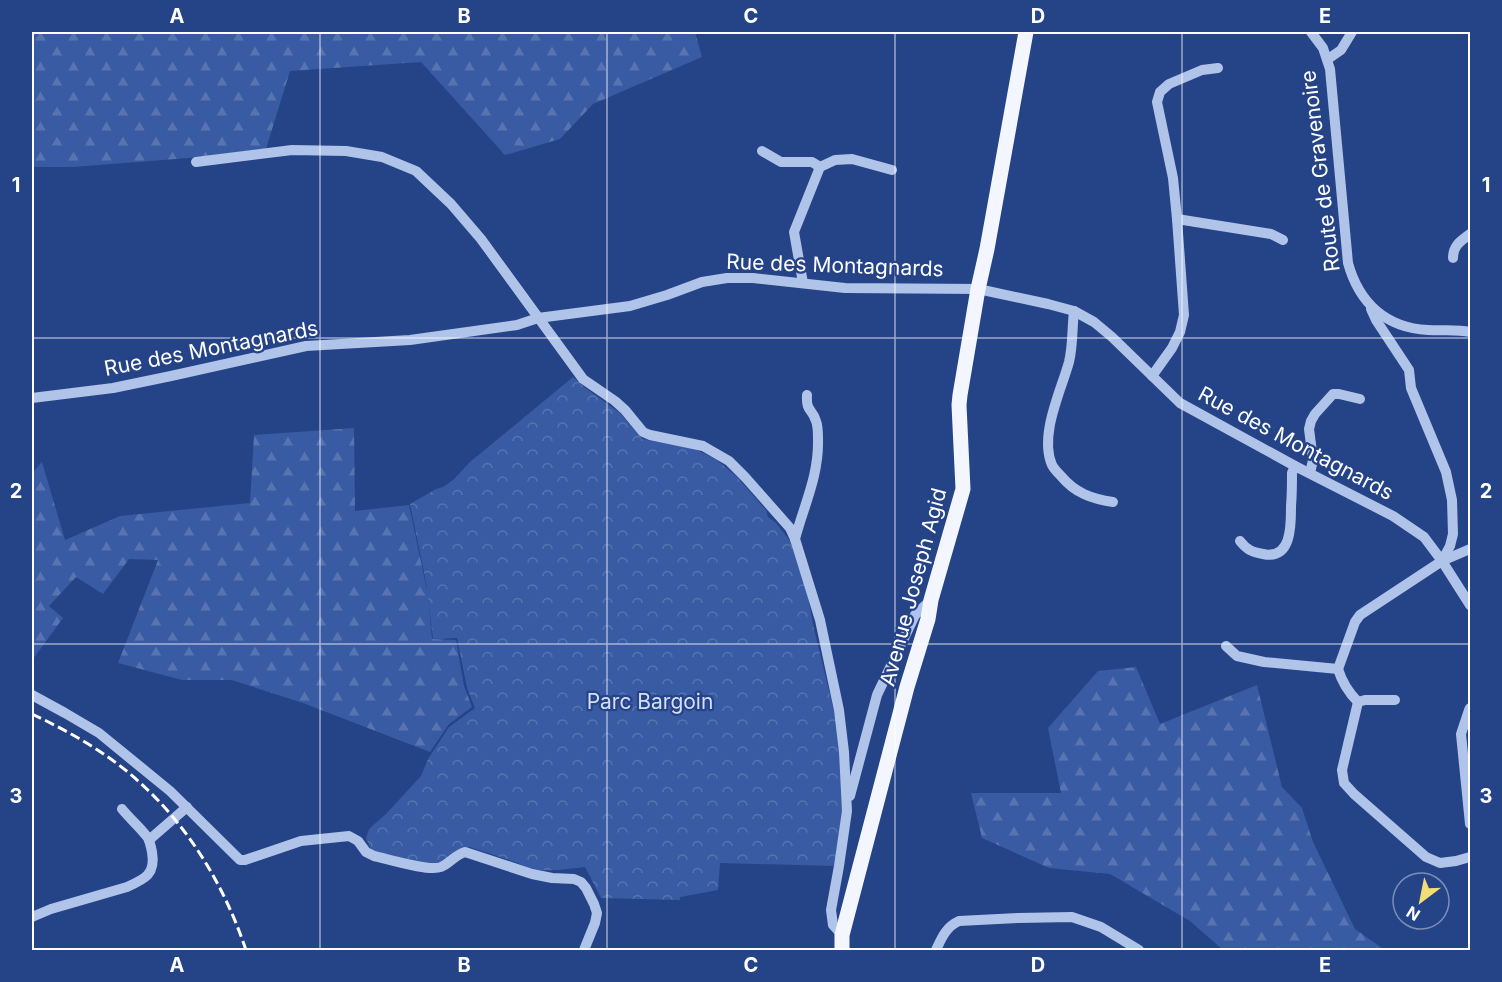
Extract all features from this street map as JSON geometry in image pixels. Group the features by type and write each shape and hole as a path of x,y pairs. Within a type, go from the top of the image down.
{"main road":[{"name":"Avenue Joseph Agid","path":"842,943 907,687 928,620 931,600 963,489 959,405 978,289 1026,32"}],"street":[{"name":"Route de Gravenoire","path":"1311,32 1328,59 1348,263 1352,278 1367,303 1380,315 1394,323 1426,330 1470,332"},
{"path":"1328,59 1341,50 1352,32"},
{"path":"1152,376 1172,348 1180,332 1184,315 1173,178 1157,102 1160,92 1169,84 1202,70 1218,68"},
{"path":"196,162 292,150 346,151 382,157 416,171 451,204 481,239 583,379 615,401 643,432 703,446 729,461 790,528 795,539 820,620 839,710 847,811"},
{"path":"762,151 781,162 812,162 820,167"},
{"path":"803,283 794,232 820,167 834,160 852,159 892,170"},
{"path":"1177,219 1271,234 1284,240"},
{"path":"1453,258 1453,251 1457,244 1470,234"},
{"name":"Rue des Montagnards","path":"32,398 112,388 306,346 410,340 517,326 538,318 630,306 702,282 727,278 753,278 845,288 978,289 1074,311 1094,322 1190,410 1393,516 1424,537 1470,605"},
{"path":"1367,303 1409,370 1412,388 1446,472 1452,500 1453,534 1442,561"},
{"path":"1074,311 1070,359 1049,432 1049,449 1053,466 1066,483 1079,493 1098,500 1113,502"},
{"path":"1310,473 1313,460 1309,429 1315,414 1333,394 1360,399"},
{"path":"795,539 811,490 817,460 816,420 807,405 807,395"},
{"path":"1240,541 1247,550 1267,555 1281,551 1287,543 1291,531 1292,473 1296,466"},
{"path":"1358,702 1350,695 1341,680 1338,669 1360,615 1442,561 1470,549"},
{"path":"842,943 833,926 831,910 847,811 877,695 915,615 931,600"},
{"path":"1226,646 1237,656 1264,662 1338,669"},
{"path":"32,695 99,733 170,791 240,860 301,841 349,836 358,841 366,852 374,856 428,868 442,866 465,852 532,874 574,879 586,888 597,913 584,951"},
{"path":"1358,702 1395,700"},
{"path":"1358,702 1342,770 1344,783 1426,857 1440,862 1470,857"},
{"path":"1470,708 1461,734 1470,824"},
{"path":"149,840 187,807"},
{"path":"32,917 51,909 127,887 150,873 154,862 149,840 122,810"},
{"path":"936,951 944,932 959,921 1072,917 1101,927 1139,951"}],"green space":[{"path":"32,32 695,32 702,57 593,104 560,139 505,155 421,62 290,71 265,152 73,167 32,167"},
{"name":"Parc Bargoin","path":"573,377 620,413 642,439 695,449 717,460 737,477 794,546 803,572 839,732 843,797 835,866 720,863 718,890 680,897 680,900 601,898 585,867 534,869 470,847 460,850 435,865 371,850 366,838 369,829 421,776 428,759 449,727 475,708 467,688 457,638 433,639 426,582 410,504 453,480 470,462"},
{"path":"354,428 355,511 409,505 428,595 432,639 456,640 464,686 472,707 449,724 430,752 303,703 232,680 182,680 118,663 158,560 129,559 103,594 76,577 49,606 63,618 32,659 32,473 42,462 65,540 120,516 250,503 254,435"},
{"path":"1136,667 1160,724 1257,685 1282,787 1302,808 1313,842 1355,929 1385,950 1223,950 1190,921 1110,874 1049,868 982,838 971,793 1061,793 1048,728 1098,671"}],"railway":[{"path":"32,714 95,748 129,773 168,811 185,832 214,877 246,950"}]}
